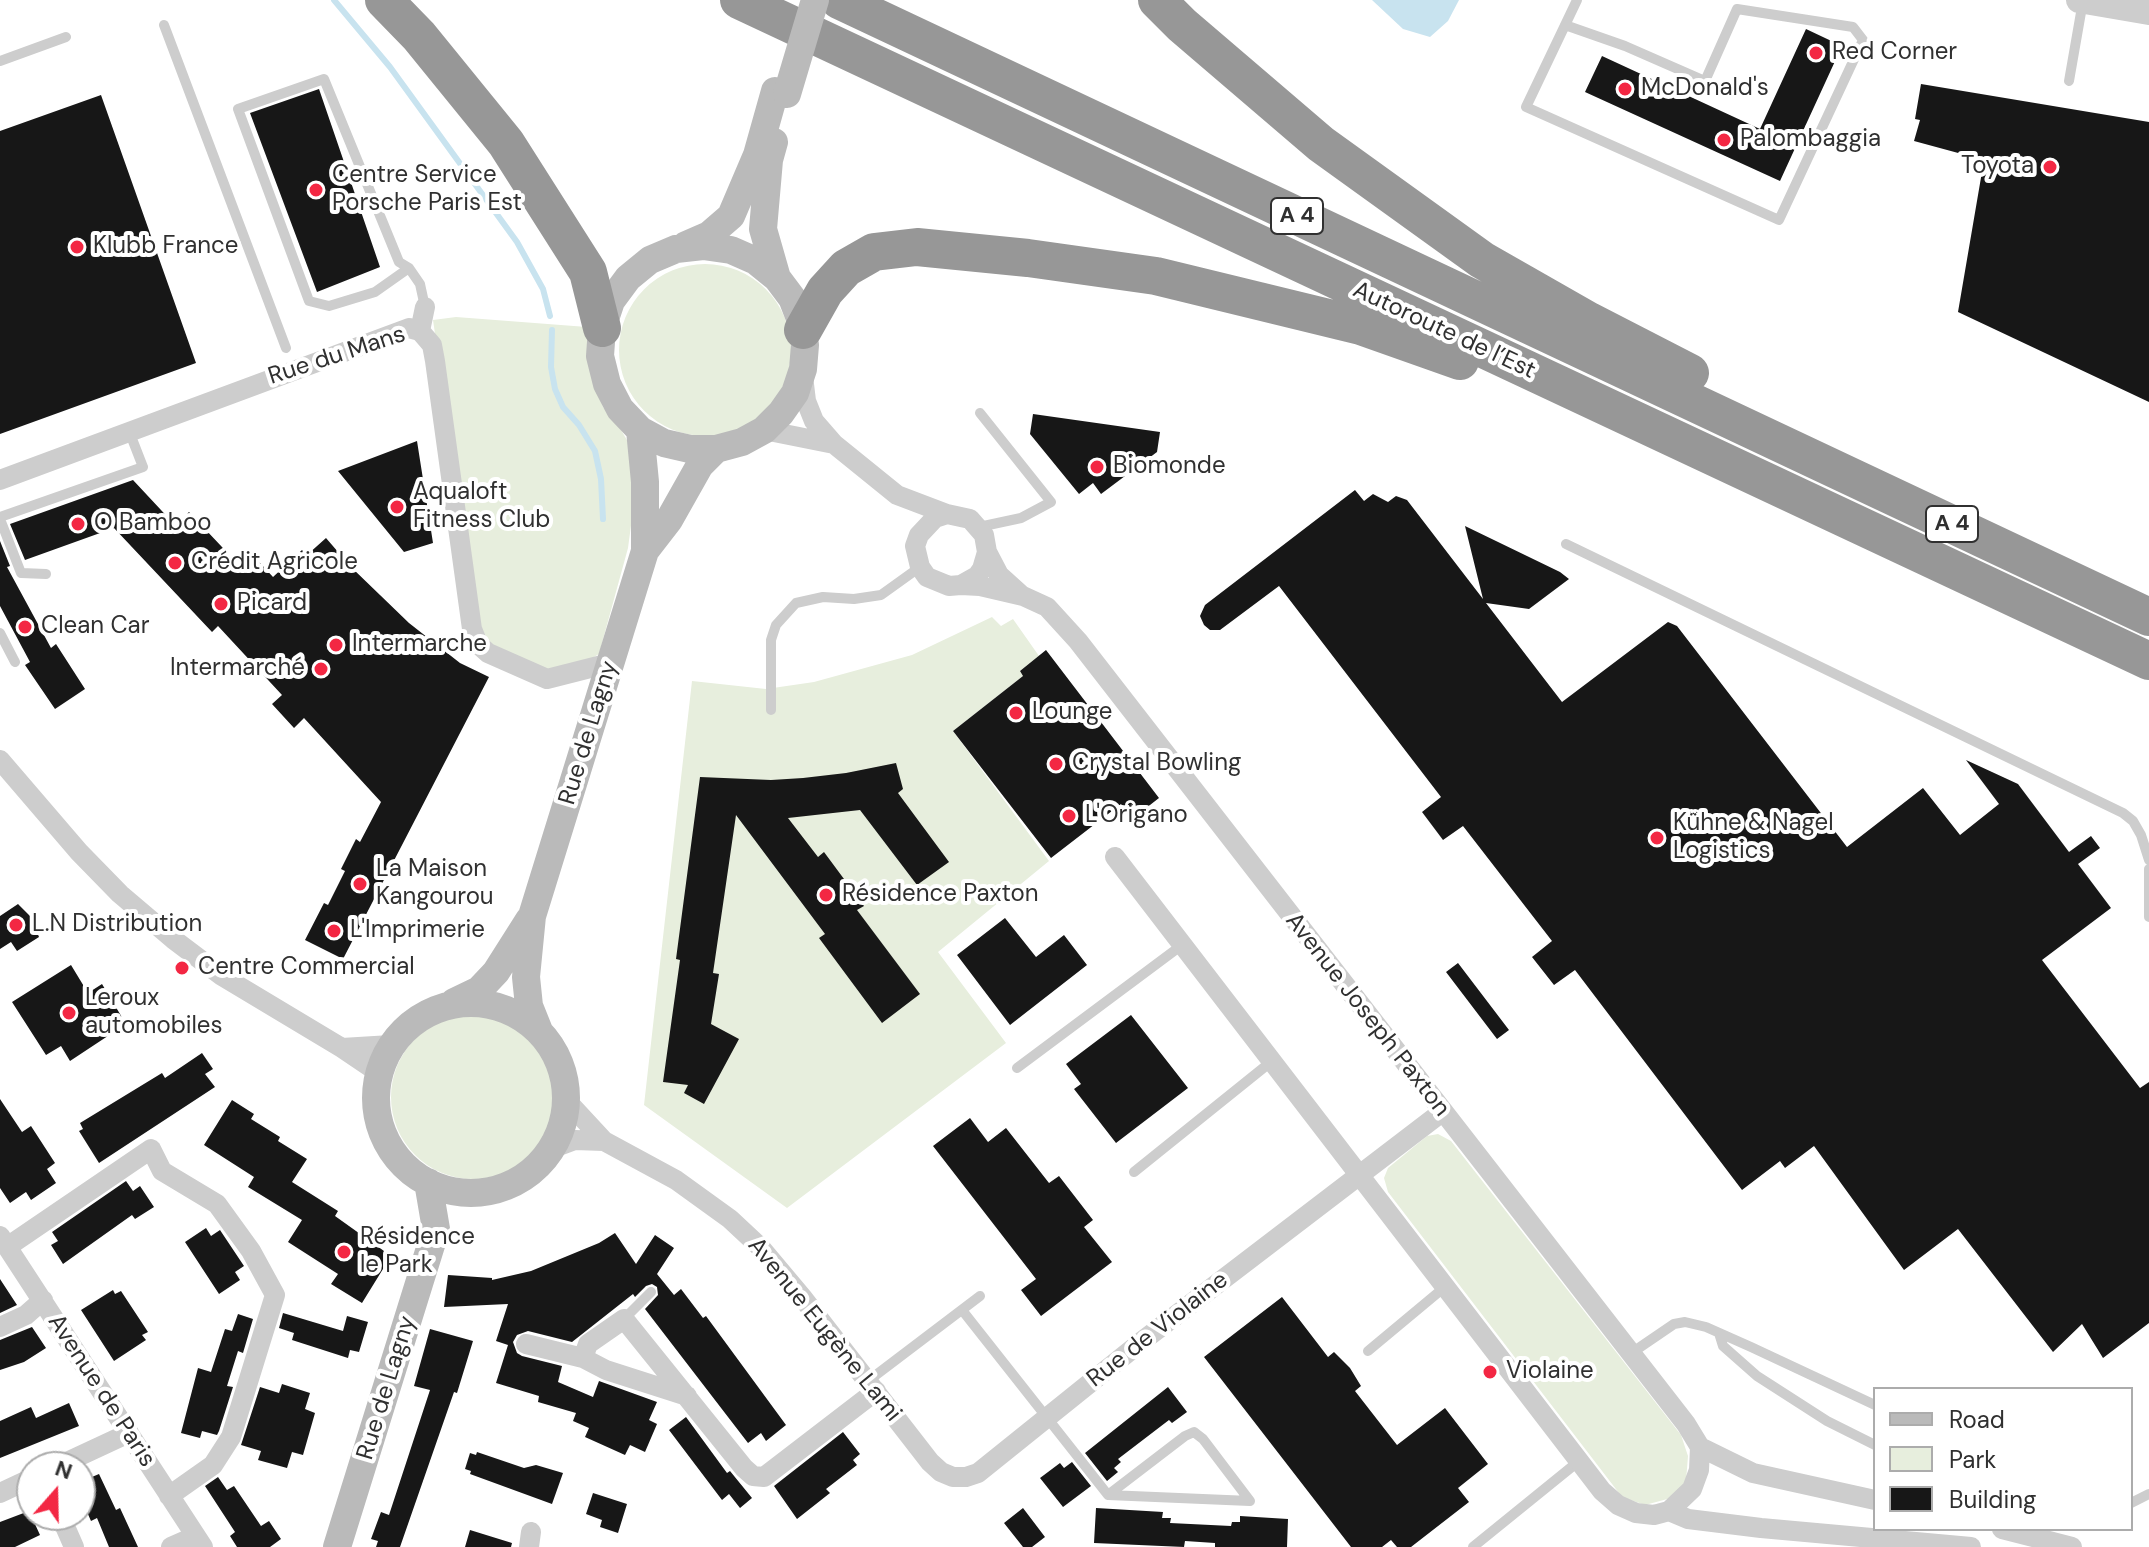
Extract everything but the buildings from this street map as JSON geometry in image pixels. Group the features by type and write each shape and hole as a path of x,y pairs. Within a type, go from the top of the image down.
{"highway":[{"path":"384,0 419,36 506,143 588,272 602,328"},
{"name":"Autoroute de l’Est","path":"739,0 2149,661"},
{"name":"Autoroute de l’Est","path":"839,0 2149,617"},
{"path":"1157,0 1321,144 1482,260 1700,379 1754,431"},
{"path":"803,330 825,291 846,268 874,252 917,247 1028,258 1156,276 1361,326 1456,362 1504,359"}],"main road":[{"path":"777,278 763,229 769,160 803,0"},
{"path":"676,249 703,246 731,250 756,261 777,278 792,298 803,330 803,369 795,393 764,430 742,442 716,449 690,449 664,443 640,430 620,409 607,384 600,356 602,328 611,301 628,278 650,260 709,235 731,216 815,0"},
{"name":"Rue de Lagny","path":"539,1031 529,1006 526,977 532,916 645,551 645,482 640,430"},
{"name":"Rue de Lagny","path":"645,551 669,520 700,465 716,449"},
{"name":"Rue de Lagny","path":"446,1006 479,990 496,972 532,916"},
{"path":"471,1002 496,1006 519,1016 539,1031 554,1051 564,1075 566,1100 562,1125 551,1149 537,1167 495,1191 475,1193 451,1191 428,1182 402,1163 384,1136 376,1105 379,1073 391,1045 415,1021 446,1006 471,1002"},
{"name":"Rue de Lagny","path":"337,1547 436,1229 428,1182"},
{"name":"Rue de Lagny","path":"436,1229 475,1193"}],"street":[{"path":"2081,0 2149,12"},
{"path":"420,331 425,307"},
{"name":"Rue du Mans","path":"0,480 409,328 420,331 432,345 435,361 472,629 478,644 488,653 547,679 610,663"},
{"path":"803,369 806,401 814,421 834,444 897,495 947,514 970,519 979,527 987,552 977,576 961,585 949,586 937,583 920,567 897,495"},
{"path":"764,430 834,444"},
{"path":"915,546 926,525 947,514"},
{"name":"Avenue Joseph Paxton","path":"987,552 999,575 1023,596"},
{"name":"Avenue Joseph Paxton","path":"961,585 1023,596 1047,607 1078,641 1686,1424 1700,1447"},
{"path":"0,760 79,852 120,894 173,939 222,976 379,1073"},
{"path":"1115,857 1602,1491 1618,1505 1636,1513 1654,1515 1669,1511 1692,1489 1699,1470 1700,1447 1753,1473 1873,1500"},
{"path":"342,1048 391,1045"},
{"path":"566,1100 604,1141"},
{"name":"Rue de Violaine","path":"953,1477 978,1473 1141,1342 1442,1112"},
{"path":"551,1149 575,1140 604,1141"},
{"name":"Avenue Eugène Lami","path":"604,1141 676,1180 730,1219 760,1247 930,1462 953,1477"},
{"path":"4,1241 151,1149 162,1171 217,1204 251,1251 275,1295 231,1437 213,1465 169,1496"},
{"name":"Avenue de Paris","path":"4,1241 200,1542"},
{"path":"0,1327 26,1315 43,1300"},
{"path":"583,1358 588,1344 624,1319 753,1476 764,1477 872,1386"},
{"path":"526,1344 583,1358 606,1370 687,1396"},
{"path":"90,1451 129,1433"},
{"path":"1669,1511 1688,1519 1971,1547"},
{"path":"2010,1531 2072,1547"},
{"path":"171,1547 200,1542"}],"lane":[{"path":"1565,25 1625,46 1705,81 1737,9 1853,27 1863,40 1779,220 1526,107 1565,25 1577,0"},
{"path":"2069,81 2081,0"},
{"path":"164,25 286,348"},
{"path":"0,61 66,37"},
{"path":"409,268 375,292 329,306 309,301 238,109 324,79 399,262 409,268 420,284 425,307"},
{"path":"979,527 1021,518 1051,502 980,413"},
{"path":"46,574 21,573 0,518 143,467 129,430"},
{"path":"1566,544 2123,813 2133,821 2141,835 2149,860"},
{"path":"771,710 771,640 776,625 796,603 823,597 854,599 881,595 920,567"},
{"path":"0,633 15,662"},
{"path":"2149,869 2149,917"},
{"path":"1017,1068 1182,945"},
{"path":"1134,1172 1272,1061"},
{"path":"1368,1351 1446,1286"},
{"path":"624,1319 651,1292"},
{"path":"872,1386 980,1296"},
{"path":"962,1310 1108,1495 1250,1501 1203,1439 1194,1432 1108,1495"},
{"path":"1630,1354 1674,1324 1685,1322 1719,1333 1873,1404"},
{"path":"1719,1333 1723,1346 1757,1376 1827,1421 1873,1444"},
{"path":"1473,1547 1579,1461"}],"green space":[{"path":"705,264 738,271 766,289 784,317 791,350 784,383 766,411 738,429 705,436 672,429 644,411 626,383 619,350 626,317 644,289 672,271"},
{"path":"456,317 587,327 603,407 631,447 634,503 628,548 599,654 589,660 544,671 489,648 477,623 433,320"},
{"path":"992,617 1001,626 1013,619 1039,656 1020,671 1023,676 953,731 1049,861 938,952 1006,1043 787,1208 644,1105 692,681 766,689 814,682 912,655"},
{"path":"473,1015 504,1021 531,1039 549,1066 555,1097 549,1128 531,1155 504,1173 473,1179 442,1173 415,1155 397,1128 391,1097 397,1066 415,1039 442,1021"},
{"path":"1438,1134 1451,1141 1681,1435 1688,1456 1686,1481 1671,1498 1645,1505 1622,1497 1388,1192 1384,1178 1388,1168 1427,1136"}],"water":[{"path":"1372,0 1459,0 1448,21 1430,37 1403,29"}],"waterway":[{"path":"334,0 390,67 517,242 543,289 550,316"},
{"path":"552,330 551,367 555,389 563,407 595,451 601,479 603,519"}],"place":[{"name":"Red Corner","path":"1816,53"},
{"name":"McDonald's","path":"1625,89"},
{"name":"Palombaggia","path":"1724,140"},
{"name":"Toyota","path":"2050,167"},
{"name":"Centre Service Porsche Paris Est","path":"316,190"},
{"name":"Klubb France","path":"77,247"},
{"name":"Biomonde","path":"1097,467"},
{"name":"Aqualoft Fitness Club","path":"397,507"},
{"name":"O Bamboo","path":"78,524"},
{"name":"Crédit Agricole","path":"175,563"},
{"name":"Picard","path":"221,604"},
{"name":"Clean Car","path":"25,627"},
{"name":"Intermarche","path":"336,645"},
{"name":"Intermarché","path":"321,669"},
{"name":"Lounge","path":"1016,713"},
{"name":"Crystal Bowling","path":"1056,764"},
{"name":"L'Origano","path":"1069,816"},
{"name":"Kühne & Nagel Logistics","path":"1657,838"},
{"name":"La Maison Kangourou","path":"360,884"},
{"name":"Résidence Paxton","path":"826,895"},
{"name":"L.N Distribution","path":"16,925"},
{"name":"L'Imprimerie","path":"334,931"},
{"name":"Centre Commercial","path":"182,968"},
{"name":"Leroux automobiles","path":"69,1013"},
{"name":"Résidence le Park","path":"344,1252"},
{"name":"Violaine","path":"1490,1372"}]}
